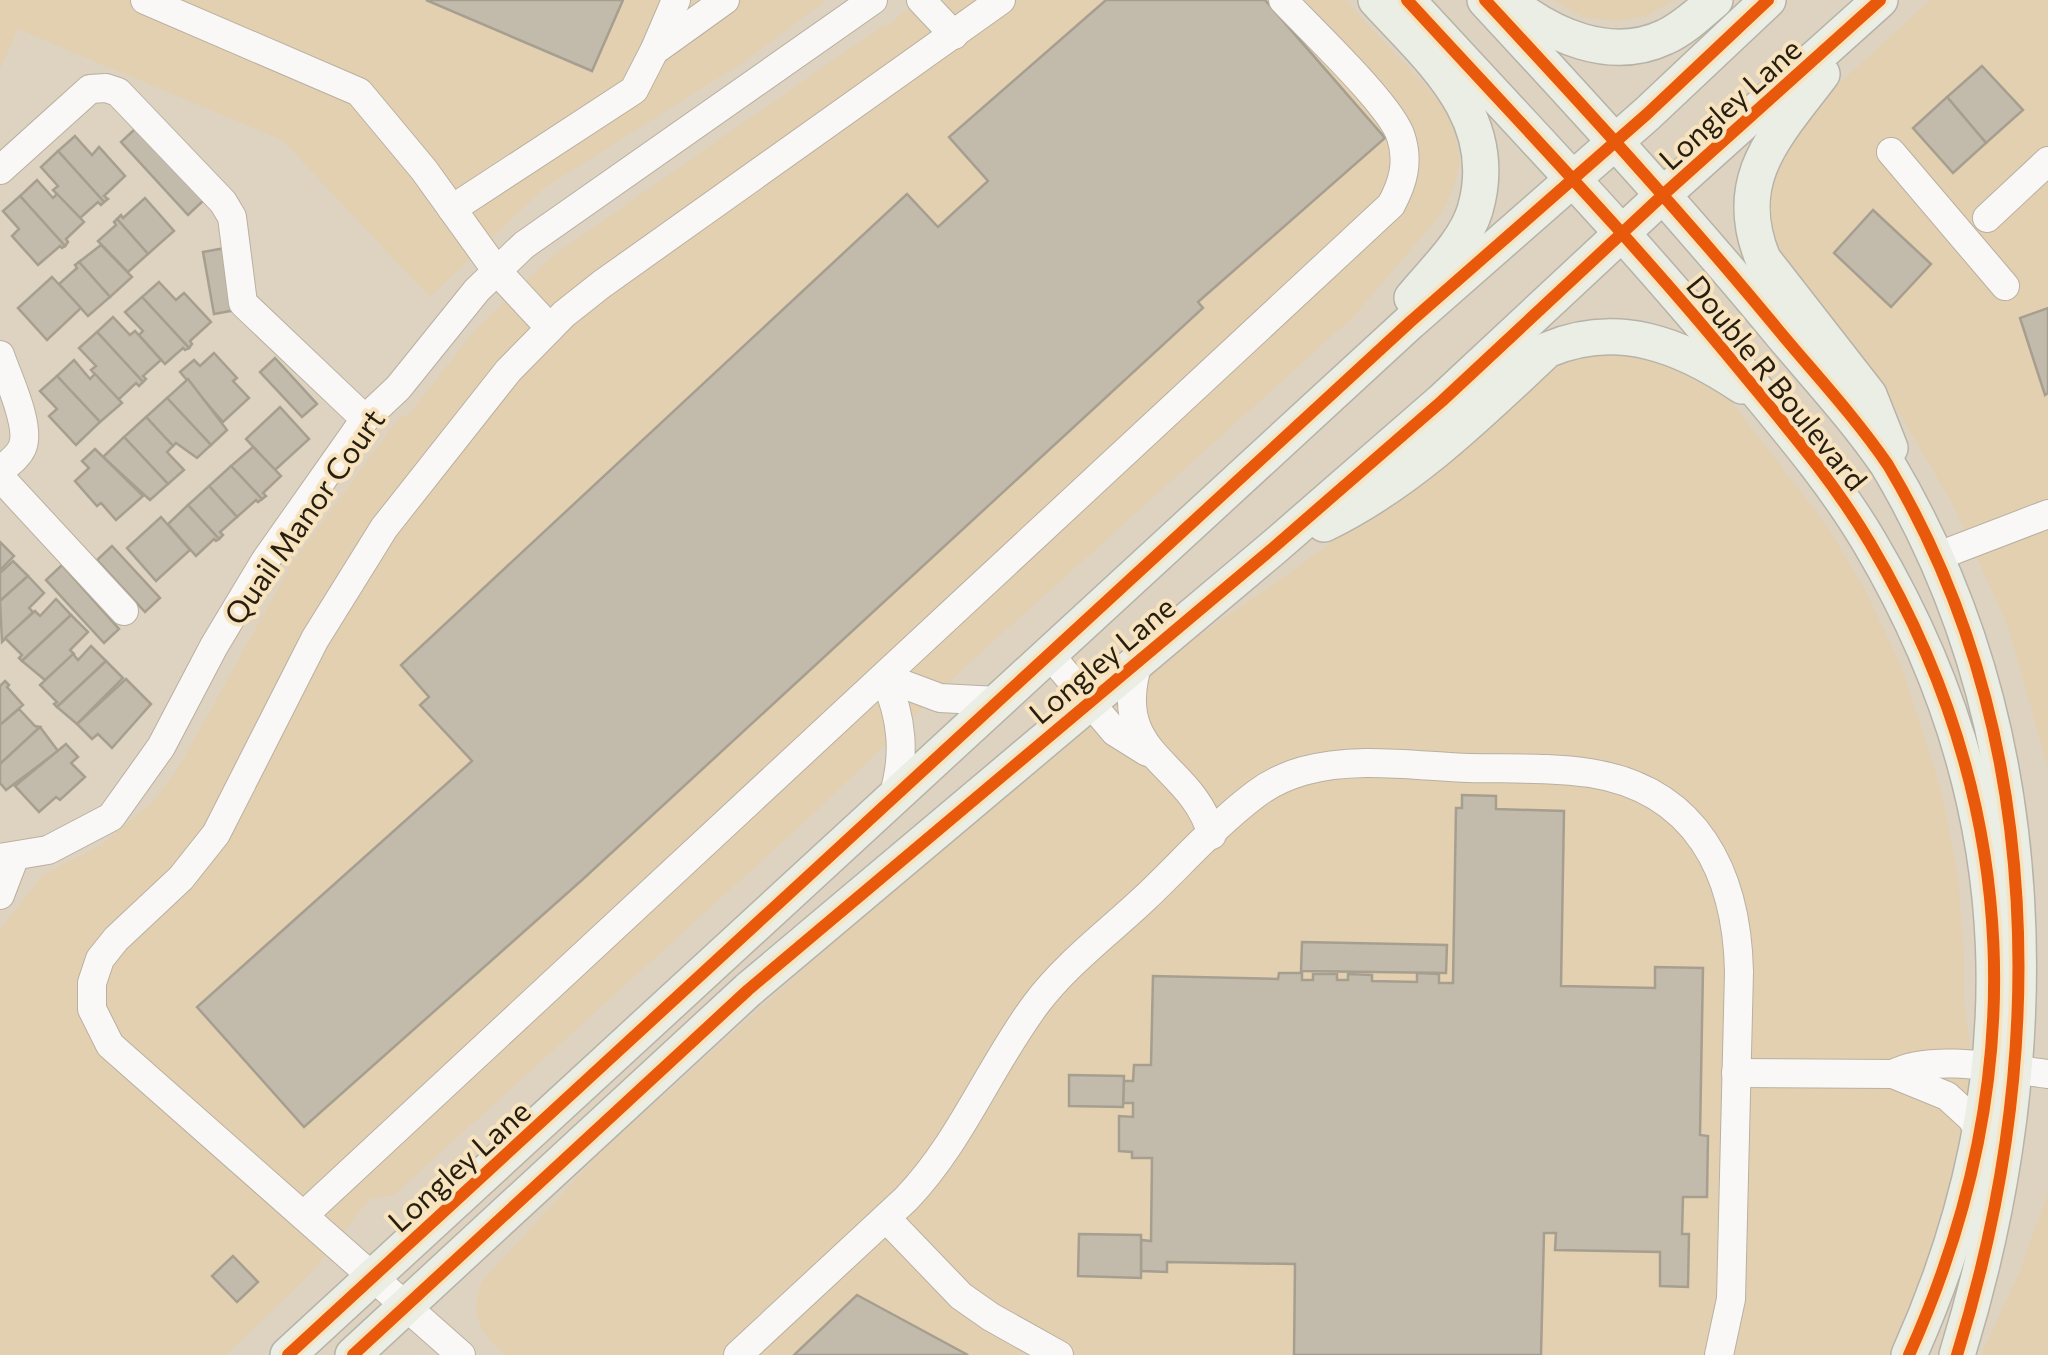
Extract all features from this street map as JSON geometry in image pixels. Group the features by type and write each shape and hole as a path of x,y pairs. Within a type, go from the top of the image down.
{"main road":[{"path":"1341,388 1458,241 1474,211 1478,178 1479,150 1473,120 1465,106 1437,66 1376,0"},
{"name":"Double R Boulevard","path":"1407,0 1624,233 1829,482 1870,543 1925,651 1954,722 1971,778 1987,864 1994,969 1990,1067 1981,1133 1947,1262 1909,1355"},
{"name":"Double R Boulevard","path":"1486,0 1653,182 1860,428 1910,500 1941,555 2002,698 2028,797 2037,851 2045,954 2043,1073 1992,1270 1957,1355"},
{"path":"1507,0 1554,32 1606,47 1665,37 1715,0"},
{"name":"Longley Lane","path":"288,1355 1410,322 1616,141 1768,0"},
{"path":"1878,2 1767,147 1753,182 1750,210 1753,234 1763,259 1870,396 1910,500"},
{"name":"Longley Lane","path":"353,1355 797,946 1273,548 1442,401 1624,233 1653,182 1878,2"},
{"path":"1273,548 1348,512 1415,466 1547,350 1573,339 1605,334 1629,337 1683,354 1742,385 1781,420"}],"street":[{"path":"146,0 360,92 496,270 550,328"},
{"path":"452,209 634,90 676,0"},
{"path":"654,50 725,0"},
{"name":"Quail Manor Court","path":"8,857 48,850 111,817 161,747 214,646 265,561 365,419 398,388 456,313 496,270 524,245 874,0"},
{"path":"921,0 954,35"},
{"path":"461,1355 110,1045 92,1009 95,970 107,948 181,878 216,834 351,576 508,370 602,284 1001,0"},
{"path":"304,1216 1391,205 1405,166 1398,128 1283,0"},
{"path":"0,170 90,89 118,92 232,217 243,302 365,419"},
{"path":"1891,152 2004,286"},
{"path":"1987,218 2048,161"},
{"path":"0,355 24,426 20,452 0,474 124,611"},
{"path":"1941,555 2048,514"},
{"path":"1048,654 1123,739 1152,754"},
{"path":"1139,660 1132,691 1137,731 1152,754 1202,808 1212,834"},
{"path":"884,676 940,698 998,701"},
{"path":"884,676 896,706 902,742 892,800"},
{"path":"738,1355 918,1186 945,1153 1048,990 1212,834 1271,784 1301,771 1332,765 1580,772 1620,780 1663,802 1694,830 1724,875 1738,946 1731,1298 1718,1355"},
{"path":"0,894 8,857"},
{"path":"1736,1074 1893,1074 1924,1065 2043,1073"},
{"path":"1893,1074 1947,1096 1981,1133"},
{"path":"886,1218 961,1296 990,1318 1059,1355"}],"shaded area":[{"path":"0,0 827,0 742,63 544,188 430,297 282,140 18,29 0,69"},
{"path":"918,0 1345,0 1442,104 1454,131 1460,161 1454,186 1442,213 1354,316 966,666 810,817 394,1195 370,1199 310,1274 226,1355 0,1355 0,929 43,875 101,845 153,802 177,770 291,565 401,415 406,418 475,330 551,257 882,26 889,25"},
{"path":"1553,0 1674,0 1646,16 1616,21 1583,17"},
{"path":"1930,0 2048,0 2048,769 2008,626 1951,501 1900,414 1790,279 1762,211 1791,128"},
{"path":"1642,350 1723,391 1827,526 1866,592 1902,668 1942,793 1958,877 1964,1003 1974,1076 1961,1154 1945,1213 1910,1313 1890,1355 505,1355 490,1341 476,1312 483,1280 601,1152 876,904 1197,637 1304,563 1406,485 1562,354"},
{"path":"2048,1192 2048,1355 1981,1355 2020,1271"}],"building":[{"path":"426,0 623,0 592,71"},
{"path":"1106,0 1265,0 1385,138 1198,302 1203,308 582,880 304,1127 197,1007 472,761 420,705 429,697 401,665 907,194 938,227 988,181 949,137"},
{"path":"1982,66 2023,110 1986,143 1947,97"},
{"path":"1947,97 1986,143 1953,173 1913,128"},
{"path":"137,127 204,200 188,215 121,142"},
{"path":"75,136 92,155 99,147 125,176 104,196 108,199 104,202 58,151"},
{"path":"58,151 104,202 98,202 80,218 53,190 58,186 41,167"},
{"path":"37,180 84,222 66,239 65,246 20,196"},
{"path":"20,196 65,246 38,265 12,236 19,229 3,211"},
{"path":"145,198 174,231 148,254 117,219"},
{"path":"1873,210 1931,264 1891,307 1834,253"},
{"path":"117,219 148,254 128,272 98,241 116,225"},
{"path":"101,245 132,277 110,297 79,262"},
{"path":"225,248 236,310 214,314 203,252"},
{"path":"79,262 110,297 88,316 59,284"},
{"path":"52,277 81,308 47,340 18,308"},
{"path":"159,282 176,300 184,293 211,322 190,341 189,348 142,297"},
{"path":"142,297 189,348 183,348 165,364 125,312"},
{"path":"2048,308 2048,393 2045,395 2020,318"},
{"path":"113,317 130,335 135,331 161,360 143,376 143,382 97,332"},
{"path":"97,332 143,382 139,386 136,383 118,400 91,370 96,366 79,348"},
{"path":"214,353 249,398 223,422 180,372 194,360 200,366"},
{"path":"275,358 317,404 302,417 260,372"},
{"path":"74,360 90,379 95,374 122,403 100,422 57,376"},
{"path":"57,376 100,422 76,445 49,416 57,409 40,391"},
{"path":"188,379 227,430 211,445 167,398"},
{"path":"167,398 211,445 197,458 176,443 173,446 146,417"},
{"path":"280,407 309,439 275,470 246,439"},
{"path":"146,417 173,446 167,452 184,470 168,484 124,437"},
{"path":"124,437 168,484 150,500 103,457"},
{"path":"253,447 281,476 263,493 266,496 262,499 231,466"},
{"path":"95,449 143,496 116,520 75,481 89,468 82,461"},
{"path":"231,466 262,499 237,517 209,486"},
{"path":"209,486 237,517 220,532 223,535 219,539 188,505"},
{"path":"188,505 219,539 196,556 168,524"},
{"path":"161,517 190,550 156,581 127,548"},
{"path":"0,542 14,556 0,570"},
{"path":"112,546 160,598 145,612 97,560"},
{"path":"13,561 28,576 0,601 0,573"},
{"path":"62,565 119,629 104,643 46,580"},
{"path":"28,576 44,593 29,608 33,612 2,642 0,601"},
{"path":"56,599 71,615 22,661 22,655 5,638 35,611 40,616"},
{"path":"71,615 88,632 70,650 74,654 45,680 22,661"},
{"path":"91,646 106,661 57,707 57,702 40,685 73,654 78,660"},
{"path":"106,661 123,678 77,724 57,707"},
{"path":"126,679 151,704 112,748 98,734 92,739 77,724"},
{"path":"5,681 23,705 0,725 0,686"},
{"path":"19,709 40,727 0,764 0,725"},
{"path":"40,727 58,751 6,790 0,783 0,764"},
{"path":"66,744 78,757 71,763 85,777 60,800 56,797 39,812 15,786"},
{"path":"1462,795 1496,796 1496,809 1564,811 1561,986 1655,988 1655,967 1703,968 1700,1135 1708,1136 1707,1197 1683,1197 1682,1234 1689,1234 1688,1287 1660,1286 1660,1252 1555,1250 1556,1233 1544,1233 1541,1355 1294,1355 1295,1264 1167,1262 1167,1272 1141,1271 1141,1240 1151,1241 1152,1158 1132,1158 1132,1152 1119,1151 1119,1116 1133,1117 1133,1103 1123,1103 1124,1081 1133,1081 1134,1065 1151,1065 1153,976 1278,979 1279,973 1302,973 1302,980 1313,980 1313,974 1337,974 1337,980 1348,980 1348,974 1372,975 1372,981 1417,982 1417,973 1439,974 1439,983 1453,983 1456,808 1462,808"},
{"path":"1302,942 1447,945 1446,973 1301,971"},
{"path":"1069,1075 1124,1076 1123,1107 1069,1106"},
{"path":"1079,1234 1141,1235 1141,1278 1078,1276"},
{"path":"233,1256 258,1282 237,1302 212,1276"},
{"path":"857,1295 968,1355 794,1355"}],"cycle path":[{"path":"1407,0 1658,274 1824,475 1870,543 1921,642 1958,741 1982,842 1993,944 1991,1046 1976,1149 1949,1252 1909,1355"},
{"path":"1485,0 1708,247 1876,448 1941,568 1979,676 2004,787 2017,901 2017,1015 2007,1130 1987,1243 1957,1355"},
{"path":"288,1355 1410,322 1647,114 1768,0"},
{"path":"353,1355 748,990 1442,401 1880,0"}]}
